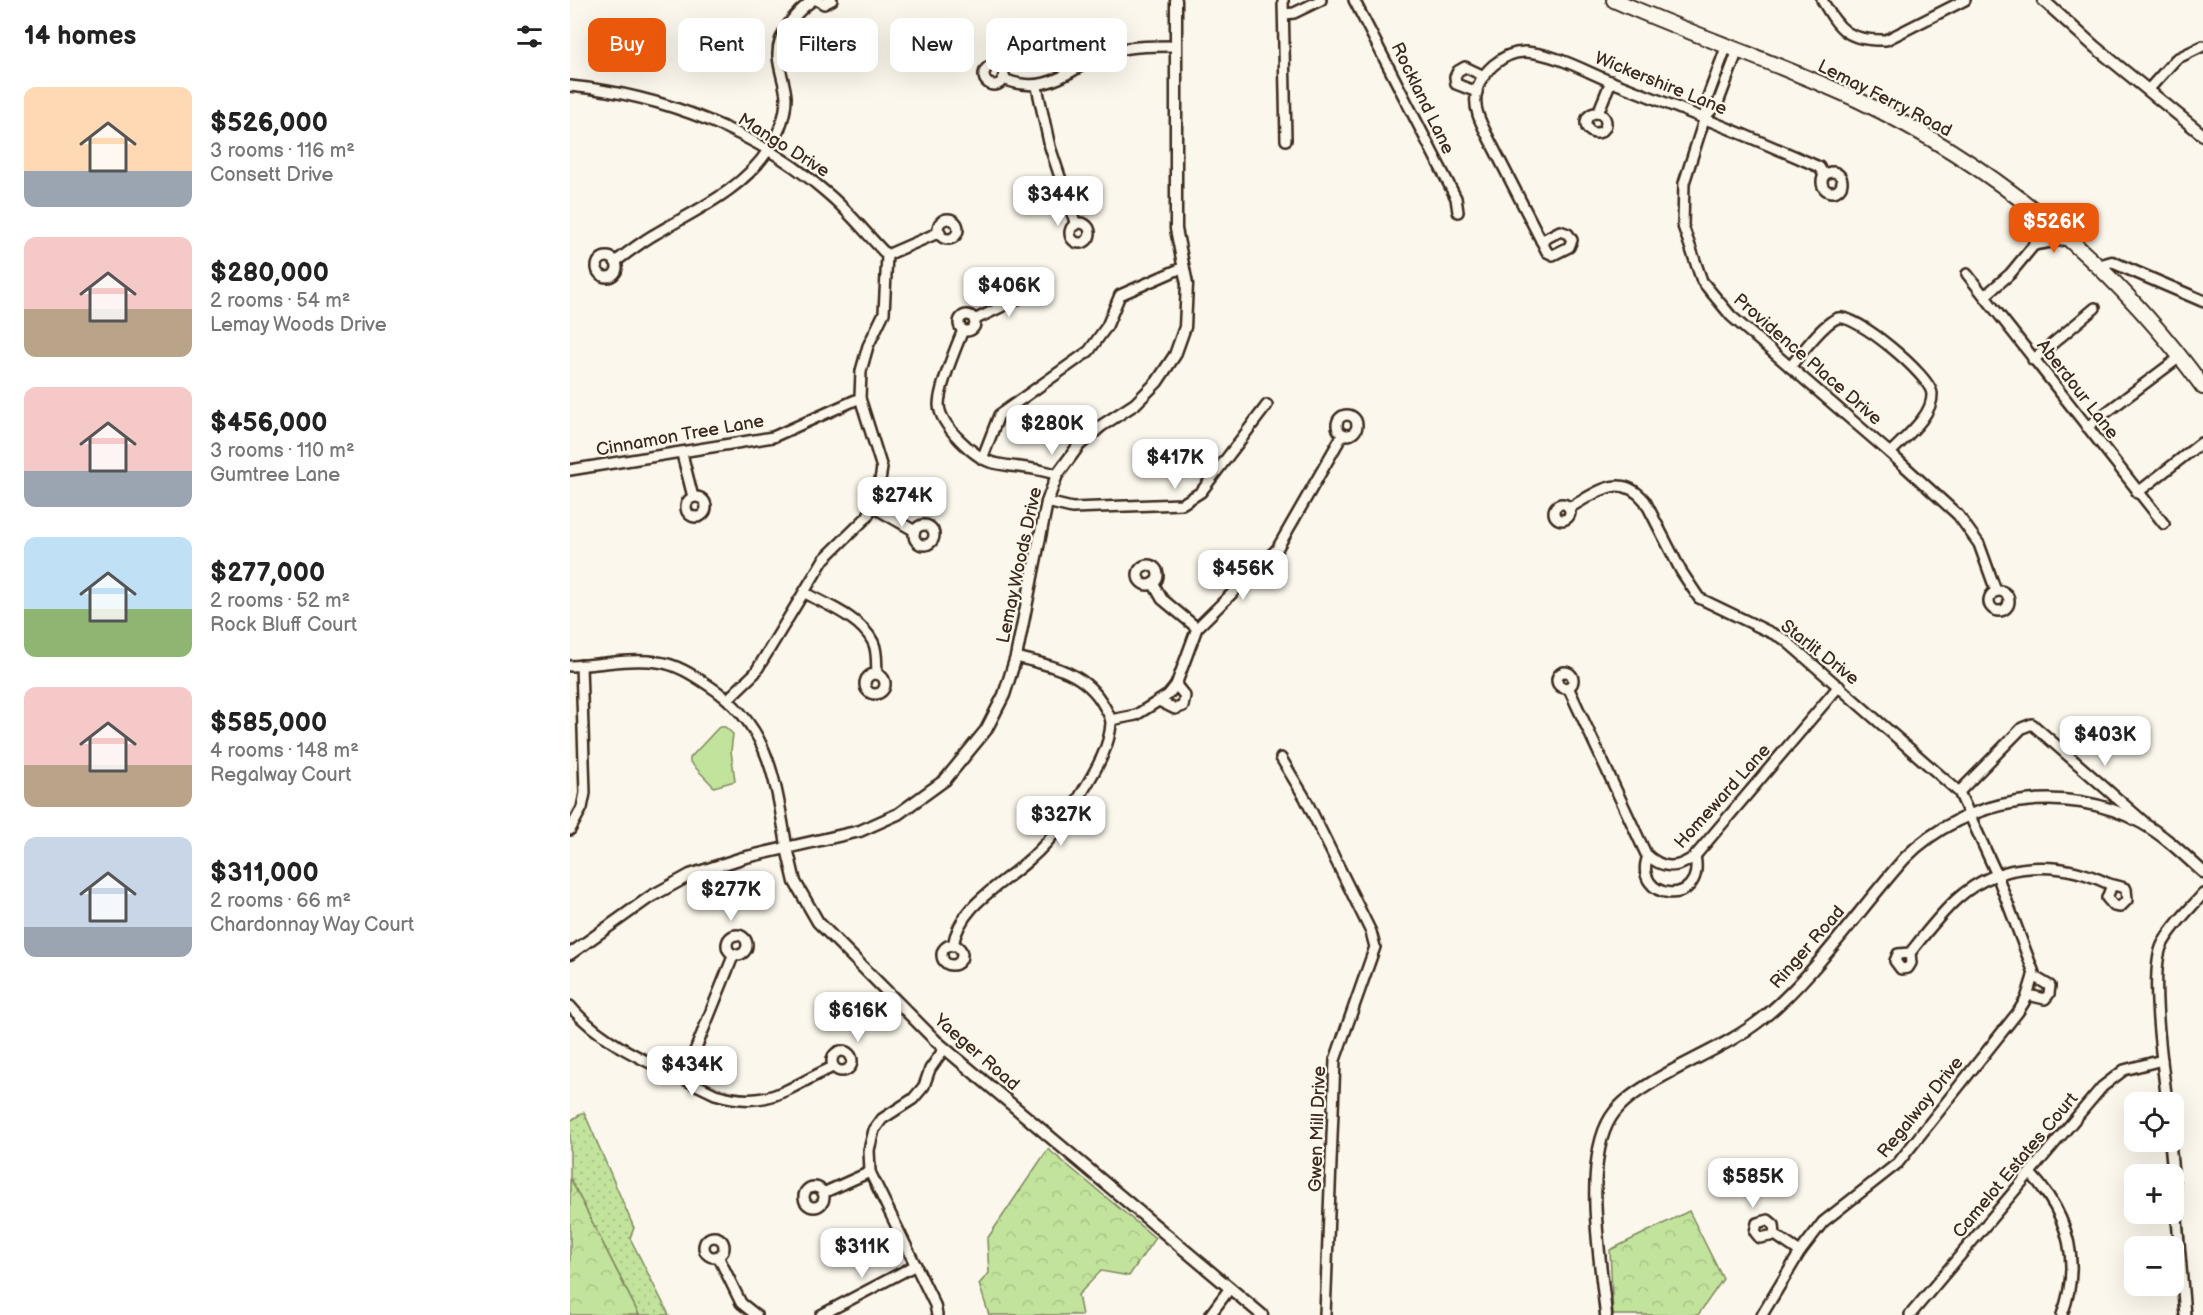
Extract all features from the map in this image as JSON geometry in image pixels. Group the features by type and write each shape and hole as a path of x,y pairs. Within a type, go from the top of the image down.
{"main road":[{"name":"Lemay Ferry Road","path":"1614,0 1835,90 1910,127 1979,170 2035,211 2098,266 2180,357 2203,387"}],"street":[{"path":"615,262 653,235 740,184 768,151 780,130 786,108 786,94 778,54 781,42 799,9 815,0 824,4 832,0"},
{"name":"Lemay Woods Drive","path":"787,848 868,828 898,814 930,793 963,762 986,730 1004,694 1016,657 1047,501 1057,475 1090,434 1135,404 1167,369 1175,355 1185,327 1188,296 1176,229 1176,0"},
{"path":"1283,0 1286,140"},
{"path":"1285,14 1294,13 1322,0"},
{"name":"Rockland Lane","path":"1354,0 1453,193 1458,212"},
{"path":"1822,0 1838,27 1850,35 1886,40 1965,0"},
{"path":"2043,0 2203,135"},
{"path":"1003,79 1020,86 1036,87 1069,73 1098,55 1140,45 1176,46"},
{"path":"2148,90 2176,59 2203,46"},
{"name":"Providence Place Drive","path":"1732,47 1707,99 1705,117 1684,183 1683,226 1702,281 1731,316 1890,453 1971,530 1986,559 1996,591"},
{"name":"Wickershire Lane","path":"1477,92 1484,76 1508,55 1526,52 1556,59 1705,117 1819,167 1824,175"},
{"path":"1484,76 1465,68 1458,71 1455,76 1456,84 1464,89 1477,92 1478,116 1541,241"},
{"path":"1598,114 1611,81"},
{"name":"Mango Drive","path":"570,86 640,97 686,111 768,151 828,193 887,255"},
{"path":"1036,87 1050,147 1076,225"},
{"path":"1986,295 2010,274 2034,245 2035,211"},
{"path":"729,698 755,673 824,559 867,517 873,507 877,498 882,468 860,398 863,359 884,313 887,255 940,232"},
{"path":"2034,245 2068,239"},
{"path":"2098,266 2112,262 2203,301"},
{"path":"982,459 1004,409 1089,351 1107,326 1120,296 1184,267"},
{"name":"Aberdour Lane","path":"1967,274 1986,295 2033,360 2137,493 2164,524"},
{"path":"1032,292 974,320 970,316 962,317 959,324 963,330 951,361 939,404 942,413 959,438 982,459 1057,475"},
{"path":"2033,360 2096,308"},
{"path":"1790,367 1828,324 1836,318 1848,317 1863,326 1919,373 1930,386 1932,395 1928,411 1890,453"},
{"path":"2087,427 2180,357"},
{"name":"Cinnamon Tree Lane","path":"570,470 773,438 860,398"},
{"path":"1047,501 1072,508 1182,504 1201,492 1267,405"},
{"path":"1111,720 1136,715 1161,702 1176,685 1197,628 1277,549 1343,434"},
{"path":"2137,493 2201,443"},
{"path":"682,454 693,497"},
{"name":"Starlit Drive","path":"1569,508 1606,487 1617,485 1631,487 1645,501 1681,571 1699,598 1784,639 1959,792 1970,814"},
{"path":"873,507 915,531"},
{"path":"1153,584 1162,599 1197,628"},
{"path":"805,593 846,616 865,631 876,650 876,674"},
{"path":"953,946 955,932 964,916 1031,859 1058,831 1097,765 1108,739 1111,720 1095,690 1082,680 1050,666 1016,657"},
{"path":"570,666 658,662 691,674 729,698 755,728 765,752 787,848 731,861 690,875 650,897 570,954"},
{"path":"570,830 582,808 585,793 581,665"},
{"path":"1161,702 1175,709 1183,706 1185,696 1176,685"},
{"name":"Homeward Lane","path":"1648,856 1666,867 1683,864 1695,856 1729,813 1839,686"},
{"path":"1568,687 1648,856 1644,867 1646,875 1659,891 1666,894 1685,890 1692,884 1697,867 1695,856"},
{"path":"1959,792 2029,721 2150,828"},
{"name":"Gwen Mill Drive","path":"1281,758 1305,798 1371,932 1375,947 1335,1060 1325,1315"},
{"name":"Ringer Road","path":"1606,1315 1595,1181 1601,1141 1611,1117 1638,1092 1743,1032 1769,1013 1798,984 1913,849 1933,834 1970,814 2010,803 2065,801 2106,809 2150,828 2203,872"},
{"path":"1970,814 1997,875 2033,976 2050,986 2049,994 2045,999 2028,995"},
{"name":"Yaeger Road","path":"787,848 795,882 818,922 944,1049 1262,1315"},
{"path":"1910,953 1959,897 1997,875 2028,867 2050,866 2081,871 2112,885"},
{"path":"2166,1092 2157,975 2160,951 2173,928 2203,894"},
{"path":"684,1078 715,1008 734,954"},
{"name":"Regalway Drive","path":"1762,1315 1800,1252 1823,1222 1898,1163 2018,1012 2028,995 2033,976"},
{"path":"570,1006 597,1033 715,1094 751,1102 780,1093 833,1066"},
{"path":"937,1315 935,1305 870,1172 868,1150 874,1130 882,1119 919,1093 930,1069 944,1049"},
{"name":"Camelot Estates Court","path":"1910,1315 2112,1078 2124,1070 2162,1060"},
{"path":"823,1193 870,1172"},
{"path":"2030,1173 2050,1194 2067,1233 2069,1290 2062,1315"},
{"path":"2177,1224 2185,1315"},
{"path":"1775,1235 1800,1252"},
{"path":"718,1256 741,1303 756,1315"},
{"path":"821,1315 916,1265"},
{"path":"1210,1315 1230,1288"}],"green space":[{"path":"719,727 725,727 733,734 731,751 735,781 714,787 690,762 690,758"},
{"path":"584,1112 634,1228 630,1238 669,1315 639,1315 570,1178 570,1121"},
{"path":"1048,1149 1155,1238 1129,1276 1101,1271 1078,1295 1082,1315 989,1315 979,1284 989,1273 987,1239"},
{"path":"570,1178 639,1315 570,1315"},
{"path":"1689,1211 1723,1279 1698,1315 1613,1315 1610,1250"}]}
